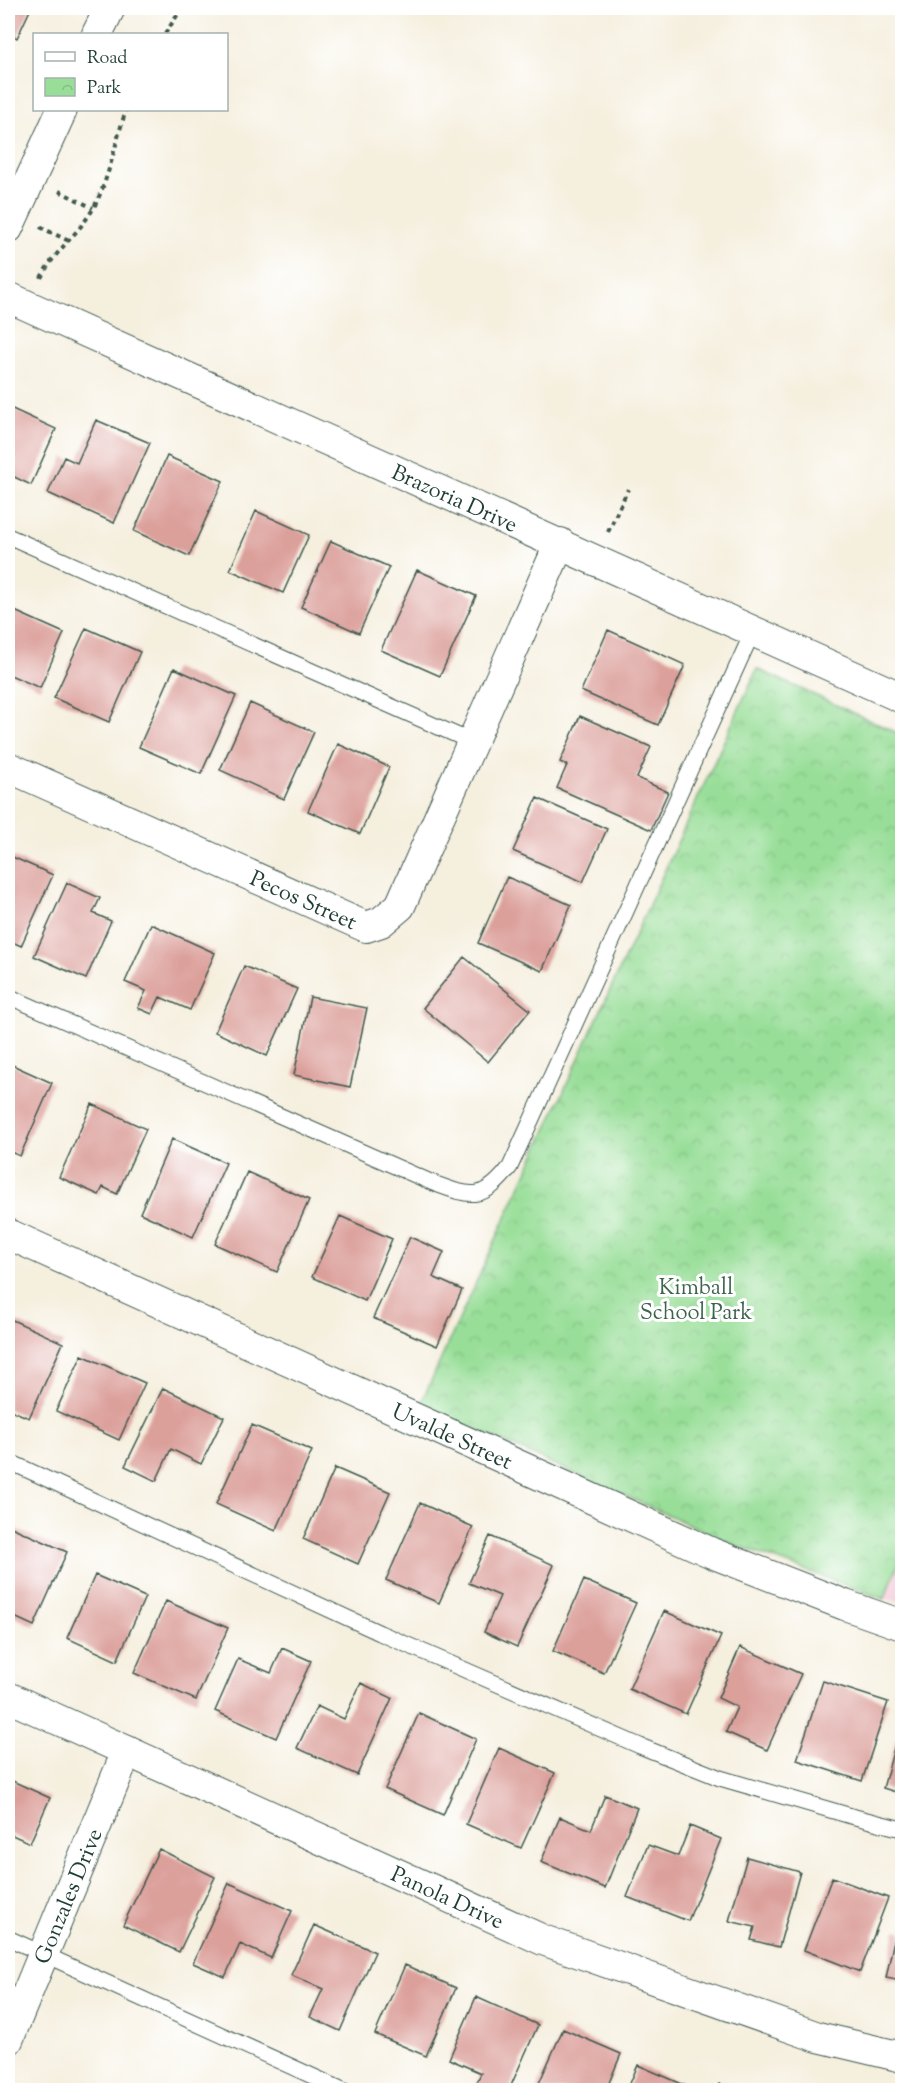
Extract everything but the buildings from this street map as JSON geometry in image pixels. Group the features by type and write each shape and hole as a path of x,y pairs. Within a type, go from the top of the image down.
{"street":[{"path":"98,33 110,8"},
{"path":"8,228 62,111"},
{"name":"Brazoria Drive","path":"17,302 903,698"},
{"name":"Pecos Street","path":"8,766 366,927 381,922 400,906 560,543"},
{"name":"Uvalde Street","path":"8,1234 712,1553 844,1605 903,1625"},
{"name":"Panola Drive","path":"8,1697 543,1940 818,2037 903,2057"},
{"name":"Gonzales Drive","path":"8,2040 127,1751"}],"lane":[{"path":"8,536 472,742"},
{"path":"8,996 433,1183 464,1194 491,1188 510,1167 753,631"},
{"path":"8,1461 380,1633 640,1746 720,1778 903,1829"},
{"path":"8,1938 343,2091"}],"path":[{"path":"166,33 182,8"},
{"path":"17,302 69,241 93,208 126,111"},
{"path":"30,178 93,208"},
{"path":"595,560 628,489"}],"shaded area":[{"path":"902,1556 902,1602 884,1599"}],"green space":[{"name":"Kimball School Park","path":"757,669 902,735 902,1556 884,1599 738,1546 420,1405"}]}
